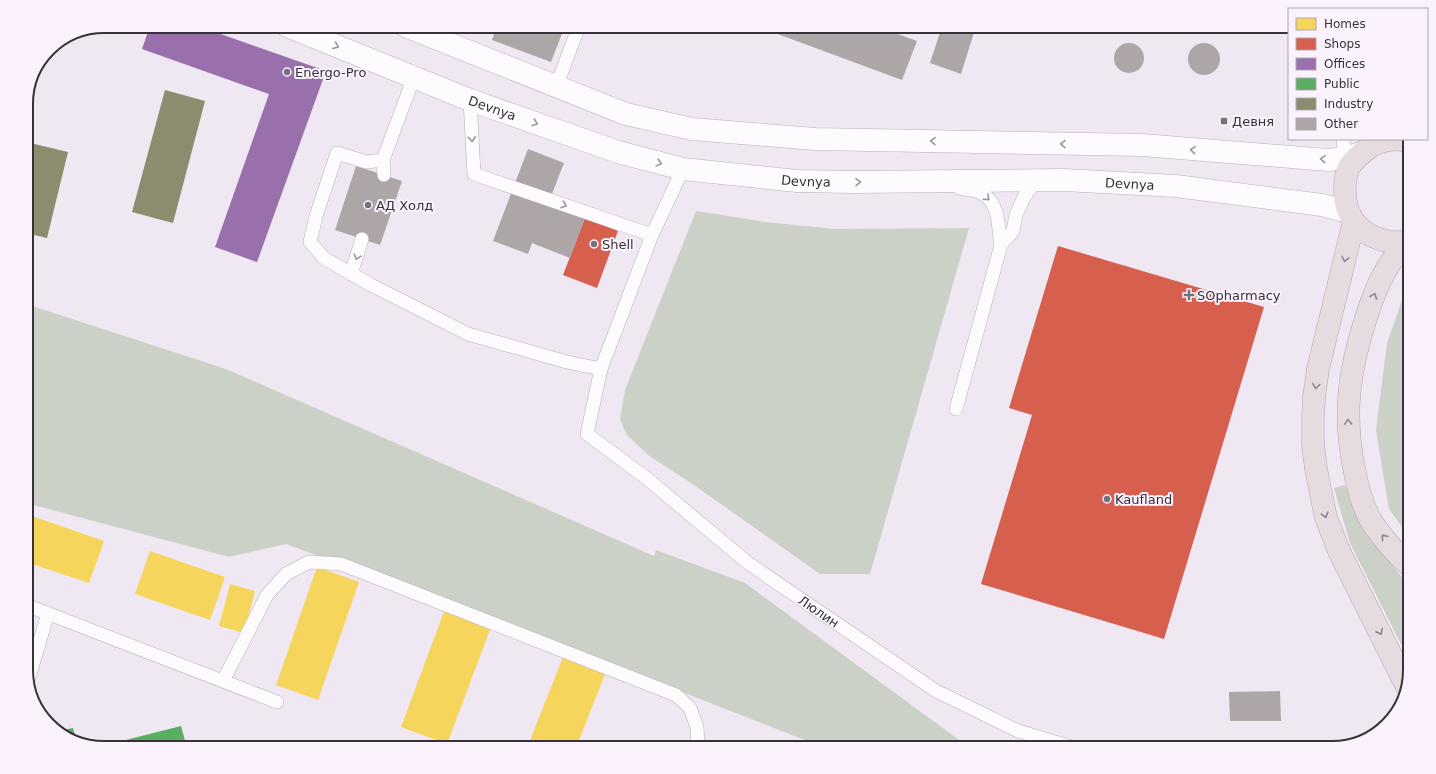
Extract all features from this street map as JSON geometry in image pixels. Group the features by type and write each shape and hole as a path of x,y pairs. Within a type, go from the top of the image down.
{"highway":[{"path":"1403,141 1391,140 1350,150 1345,183 1345,196 1351,217 1363,232 1391,243 1403,242"},
{"path":"1351,217 1318,369 1313,418 1313,445 1316,469 1326,518 1336,544 1402,677"},
{"path":"1403,249 1386,270 1373,296 1355,353 1348,409 1349,437 1357,486 1369,517 1385,539 1403,558"}],"main road":[{"name":"Devnya","path":"304,33 470,100 618,152 683,169 797,181 853,182 1064,180 1176,186 1322,205 1351,217"},
{"path":"422,33 626,114 692,129 815,139 1142,145 1328,160 1350,150"}],"lane":[{"path":"556,87 576,33"},
{"path":"384,175 383,160 414,77"},
{"path":"470,100 474,174 652,235"},
{"path":"383,160 366,162 336,153 316,216 310,242 324,258 370,285 468,334 567,362 601,369 652,235 683,169"},
{"path":"923,181 983,193 993,204 998,220 1001,245"},
{"path":"956,409 1001,245 1013,231 1016,215 1024,197 1036,181"},
{"path":"352,274 362,239"},
{"name":"Люлин","path":"601,369 587,434 645,477 748,563 936,691 1018,731 1052,741"},
{"path":"224,681 267,595 286,574 309,562 341,564 676,695 690,708 698,727 698,741"},
{"path":"33,608 277,702"},
{"path":"33,664 48,613"}],"shaded area":[{"path":"696,211 765,222 835,229 969,228 870,574 820,574 694,485 648,455 627,435 620,420 625,390"},
{"path":"1403,297 1403,528 1389,509 1376,430 1387,343"},
{"path":"33,306 226,369 654,556 656,550 745,583 960,741 807,741 626,670 286,544 229,557 33,505"},
{"path":"1345,485 1364,531 1403,578 1403,648 1350,543 1334,488"}],"building: Homes":[{"path":"33,516 104,541 89,583 33,564"},
{"path":"150,551 225,577 210,620 135,594"},
{"path":"317,567 359,582 318,700 276,685"},
{"path":"230,584 255,591 244,633 219,626"},
{"path":"445,609 491,627 448,741 439,741 401,727"},
{"path":"563,657 605,674 579,741 530,741"}],"building: Shops":[{"name":"Shell","path":"585,218 618,231 597,288 563,275"},
{"name":"Kaufland","path":"1058,246 1264,307 1164,639 981,584 1032,415 1009,408"}],"building: Offices":[{"path":"148,33 218,33 326,71 257,262 215,247 269,94 142,49"}],"building: Public":[{"path":"181,726 185,741 122,741"},
{"path":"73,728 75,735 72,734 65,730"}],"building: Industry":[{"path":"165,90 205,101 173,223 132,212"},
{"path":"33,144 68,152 47,238 33,235"}],"building: Other":[{"path":"494,33 562,33 551,62 492,40"},
{"path":"775,33 895,33 917,41 902,80"},
{"path":"940,33 974,33 961,74 930,63"},
{"path":"1129,43 1140,47 1144,58 1140,69 1129,73 1118,69 1114,58 1118,47"},
{"path":"1201,43 1207,43 1216,47 1220,59 1216,71 1207,75 1201,75 1192,71 1188,62 1188,56 1192,47"},
{"path":"528,149 564,163 548,204 585,218 570,258 532,243 528,254 493,241"},
{"name":"АД Холд","path":"356,166 402,181 380,245 335,230"},
{"path":"1280,691 1281,721 1230,721 1229,692"}],"place":[{"name":"Energo-Pro","path":"287,72"},
{"name":"Девня","path":"1224,121"},
{"name":"АД Холд","path":"368,205"},
{"name":"Shell","path":"594,244"},
{"name":"SOpharmacy","path":"1189,295"},
{"name":"Kaufland","path":"1107,499"}]}
